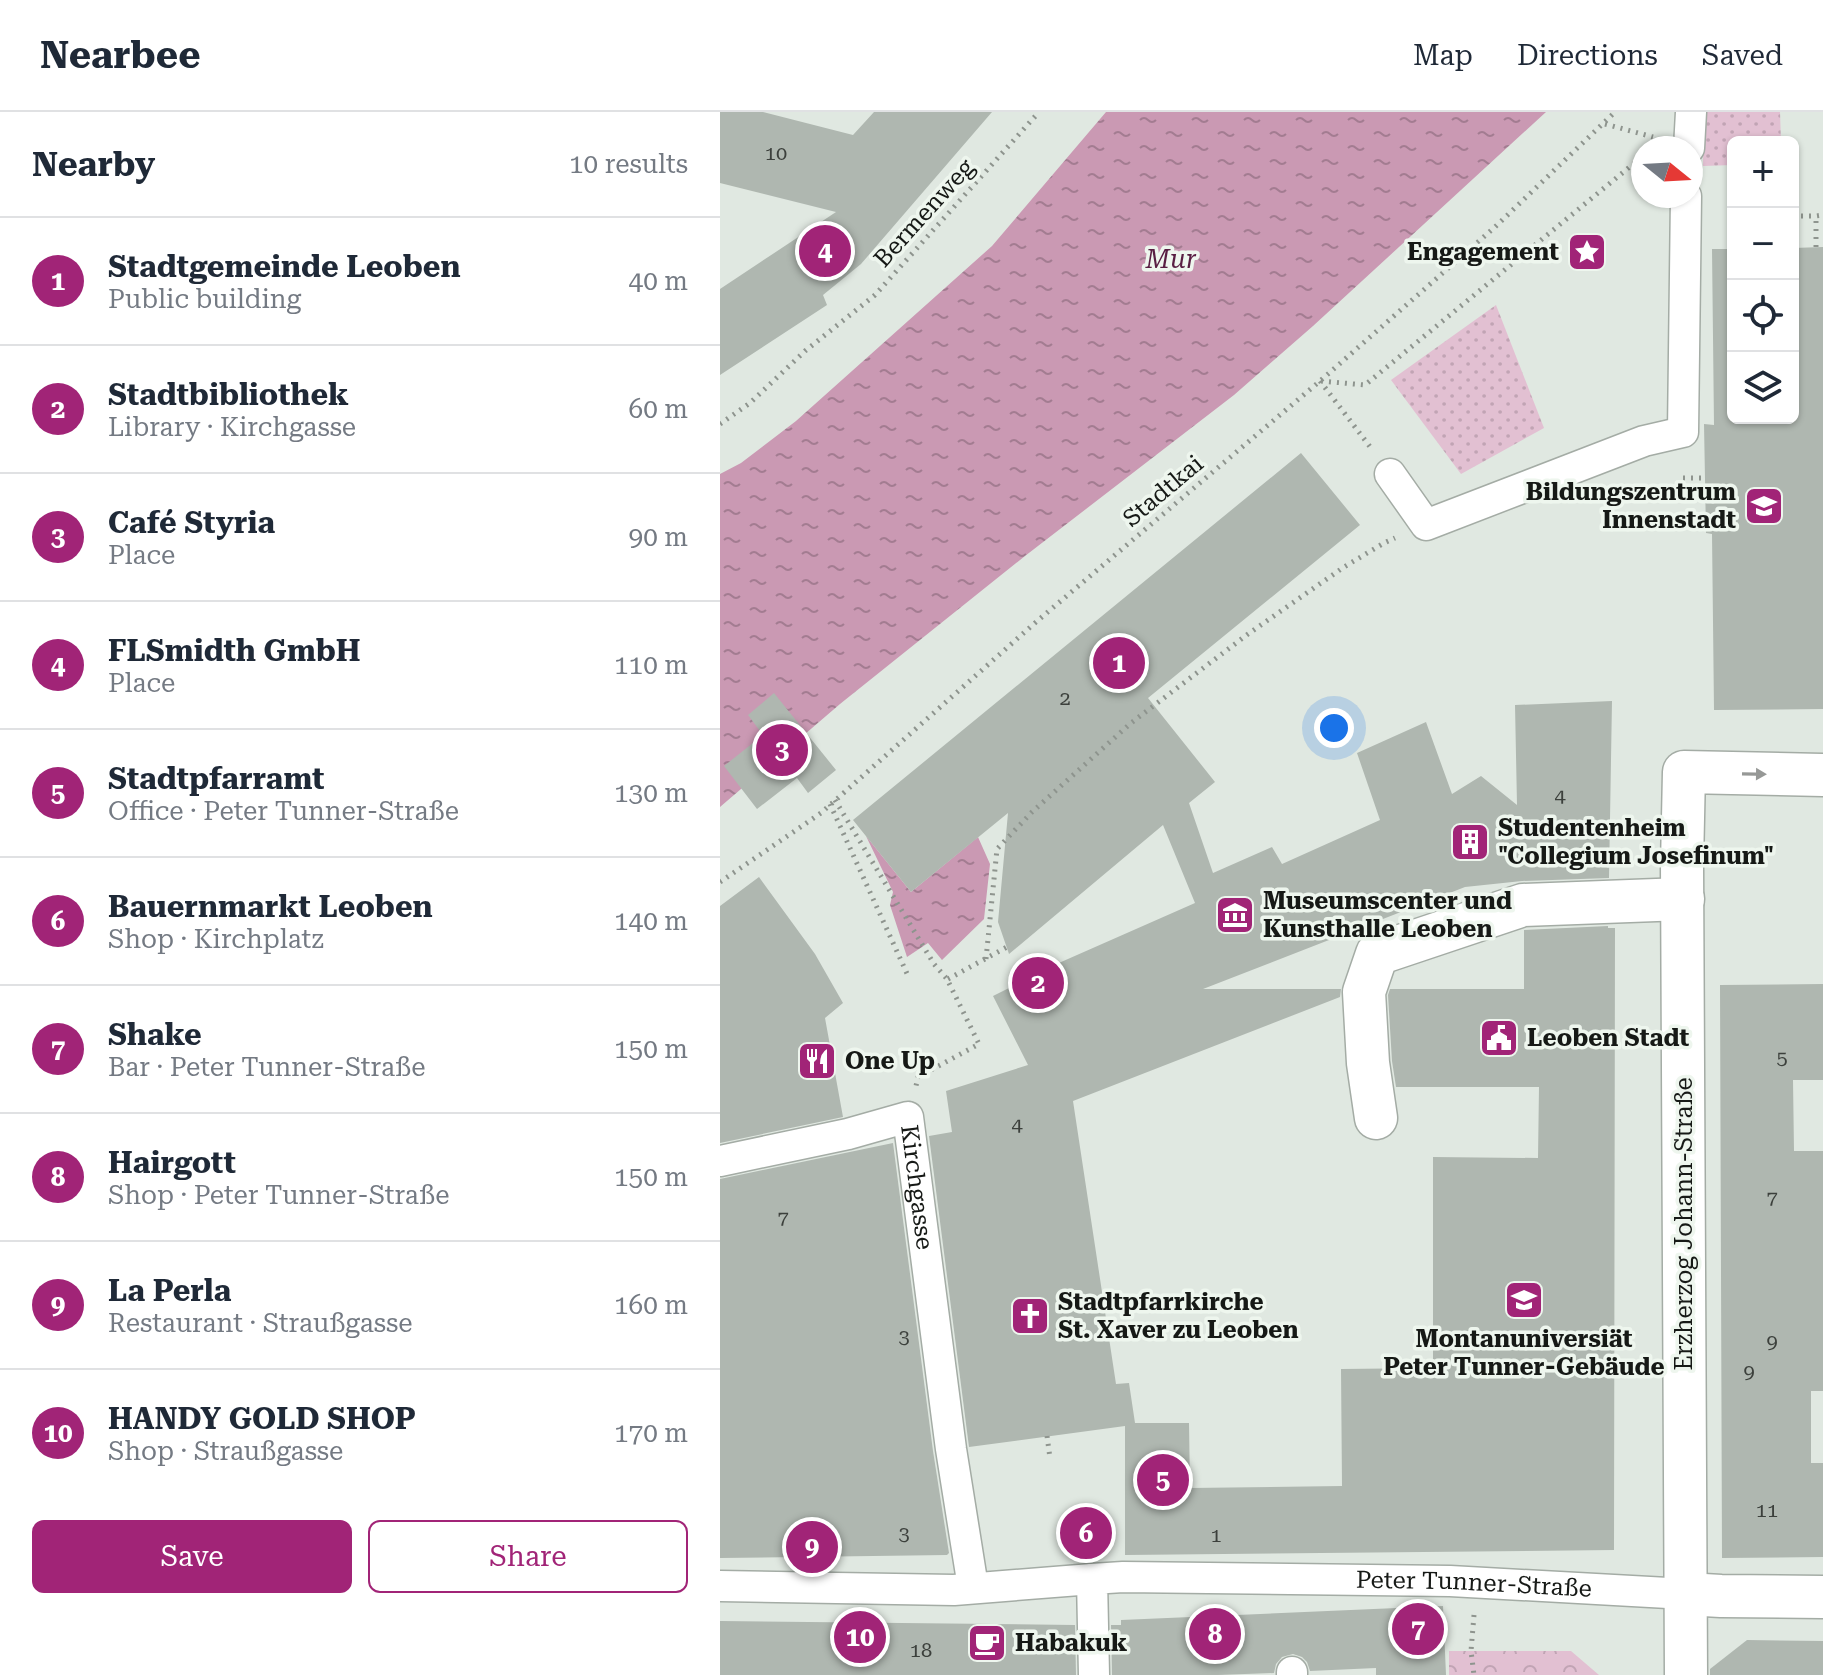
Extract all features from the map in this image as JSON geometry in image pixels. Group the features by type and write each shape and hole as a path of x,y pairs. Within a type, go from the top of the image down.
{"street":[{"path":"1680,136 1691,112"},
{"path":"1390,474 1426,525 1644,441 1683,432 1686,208"},
{"name":"Erzherzog Johann-Straße","path":"1686,1675 1684,772 1823,775"},
{"path":"1376,1118 1368,1063 1364,992 1377,954 1523,905 1683,899"},
{"name":"Kirchgasse","path":"720,1161 848,1134 908,1117 951,1449 964,1588"},
{"name":"Peter Tunner-Straße","path":"720,1586 964,1588 1123,1577 1476,1582 1686,1594 1823,1597"},
{"path":"1092,1579 1094,1675"}],"path":[{"name":"Bermenweg","path":"720,424 750,403 805,351 875,295 1039,112"},
{"name":"Stadtkai","path":"720,882 821,813 1036,622 1320,381 1495,227 1615,112"},
{"path":"1604,123 1649,136"},
{"path":"1320,381 1365,385 1631,166"},
{"path":"1799,216 1820,216 1816,247"},
{"path":"1320,381 1347,416"},
{"path":"1683,478 1705,478"},
{"path":"986,959 997,849 1032,812 1131,723 1248,634 1357,559 1384,543 1426,525"},
{"path":"832,802 909,978"},
{"path":"832,802 934,964 947,979 979,1044 918,1077 908,1117"},
{"path":"947,979 1007,947"},
{"path":"1047,1436 1050,1458"},
{"path":"1474,1675 1471,1651 1476,1582"}],"green space":[{"path":"1704,112 1780,112 1781,136 1727,136 1727,165 1703,166"},
{"path":"1496,305 1544,428 1461,474 1391,380"},
{"path":"1449,1651 1571,1651 1599,1675 1449,1675"}],"water":[{"name":"Mur","path":"1106,112 1546,112 1234,395 840,704 720,807 720,474 741,463 796,421 992,246"},
{"path":"866,836 911,892 978,837 990,864 984,919 942,960 928,943 907,957 890,905 893,892"}],"building":[{"path":"720,112 763,112 853,135 874,112 992,112 861,264 823,295 827,305 720,375 720,289 836,212 720,183"},
{"name":"Bildungszentrum Innenstadt","path":"1823,247 1823,709 1714,710 1712,534 1706,533 1704,424 1714,425 1712,249 1727,249 1727,424 1799,424 1799,248"},
{"path":"1301,453 1360,525 1148,698 1215,782 1189,803 1213,873 1272,847 1282,864 1380,820 1357,753 1426,722 1452,794 1481,776 1517,805 1515,705 1612,701 1609,878 1522,881 1465,887 1203,989 1341,989 1340,997 1073,1101 1116,1384 1129,1383 1135,1423 1189,1423 1190,1488 1342,1486 1341,1369 1433,1368 1433,1157 1538,1158 1539,1087 1396,1087 1392,1061 1390,989 1524,989 1524,930 1615,928 1614,1550 1125,1555 1125,1426 969,1447 929,1136 952,1132 946,1091 1028,1065 993,996 1018,981 1195,903 1163,825 1009,954 998,922 1008,813 911,892 853,820"},
{"path":"774,693 836,770 808,793 797,778 757,809 724,766 763,735 748,715"},
{"path":"759,877 815,954 843,1003 825,1018 843,1117 720,1143 720,906"},
{"path":"1823,984 1823,1080 1793,1080 1794,1151 1823,1151 1823,1391 1811,1391 1811,1463 1823,1463 1823,1557 1722,1558 1720,985"},
{"path":"893,1143 949,1553 720,1558 720,1179"},
{"path":"1443,1606 1446,1675 1376,1675 1376,1668 1310,1671 1302,1657 1293,1654 1282,1657 1274,1673 1112,1675 1111,1625 1121,1625 1121,1620"},
{"path":"720,1621 1075,1625 1076,1675 720,1675"},
{"path":"1747,1640 1823,1641 1823,1675 1710,1675 1710,1669"}],"place":[{"name":"FLSmidth GmbH","path":"825,251"},
{"name":"Engagement","path":"1587,252"},
{"name":"Bildungszentrum Innenstadt","path":"1764,506"},
{"name":"Stadtgemeinde Leoben","path":"1119,663"},
{"name":"Café Styria","path":"782,750"},
{"name":"Studentenheim \"Collegium Josefinum\"","path":"1470,842"},
{"name":"Museumscenter und Kunsthalle Leoben","path":"1235,915"},
{"name":"Stadtbibliothek","path":"1038,983"},
{"name":"Leoben Stadt","path":"1499,1038"},
{"name":"One Up","path":"817,1061"},
{"name":"Montanuniversiät Peter Tunner-Gebäude","path":"1524,1300"},
{"name":"Stadtpfarrkirche St. Xaver zu Leoben","path":"1030,1316"},
{"name":"Stadtpfarramt","path":"1163,1480"},
{"name":"Bauernmarkt Leoben","path":"1086,1533"},
{"name":"La Perla","path":"812,1547"},
{"name":"Shake","path":"1418,1629"},
{"name":"Hairgott","path":"1215,1634"},
{"name":"HANDY GOLD SHOP","path":"860,1637"},
{"name":"Habakuk","path":"987,1643"}]}
